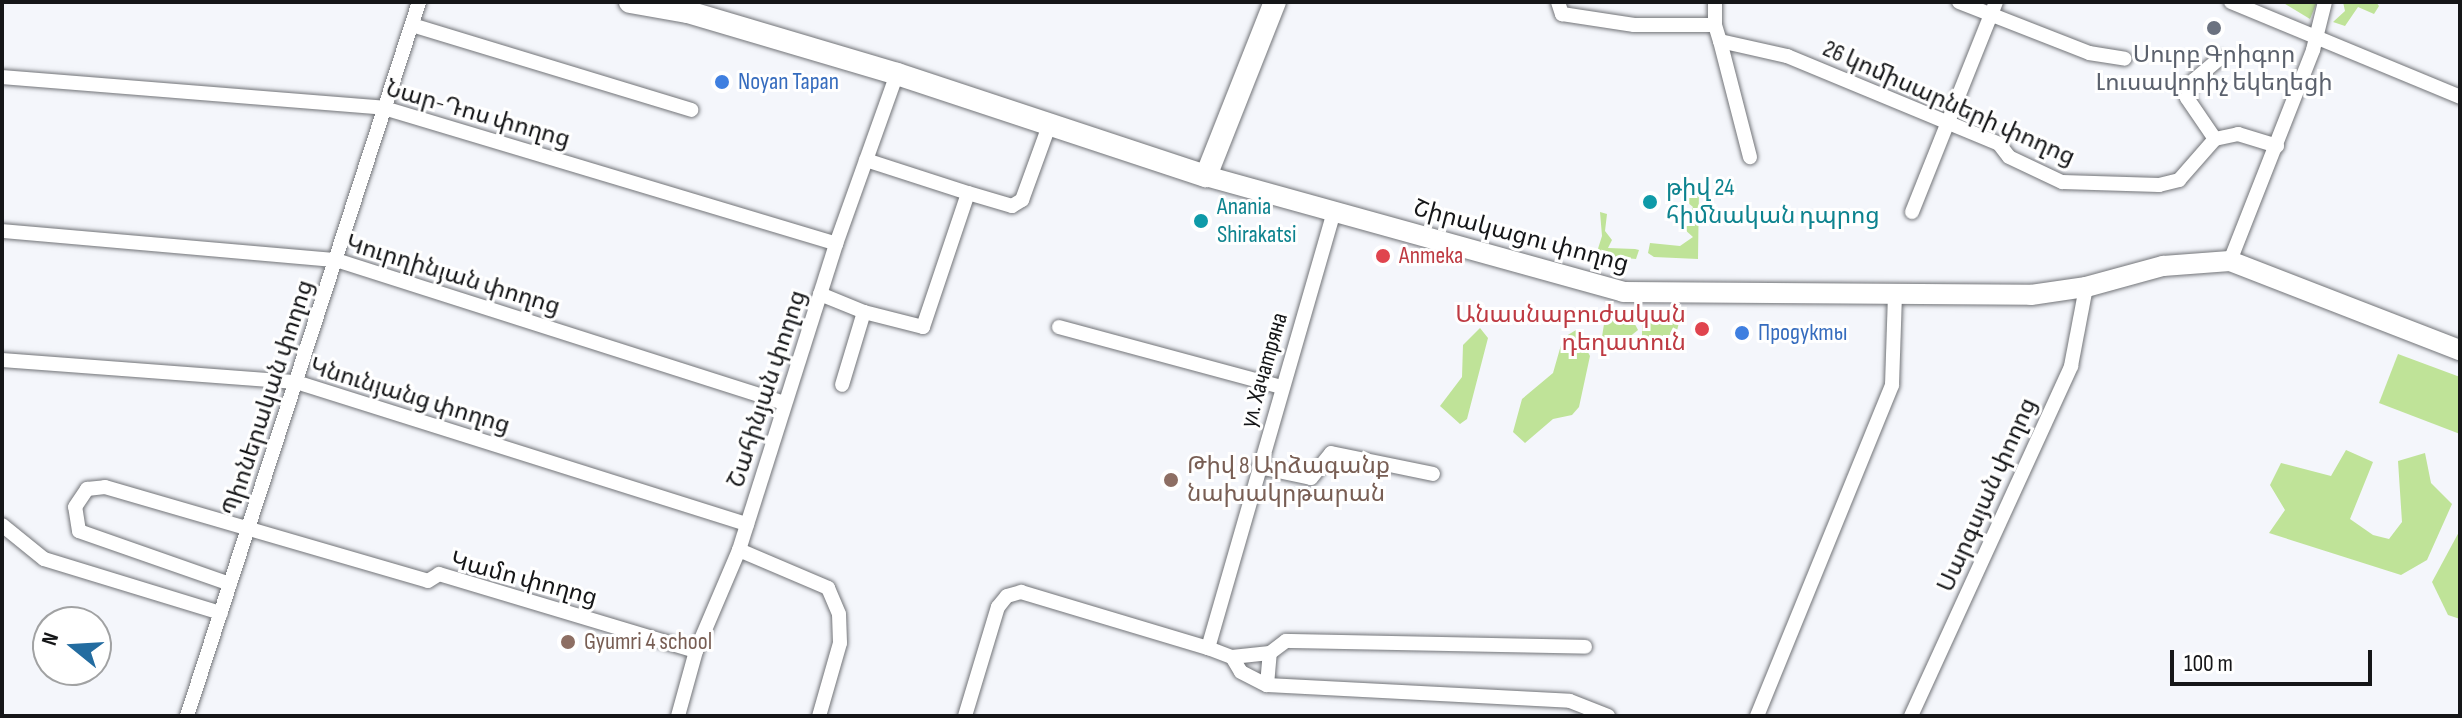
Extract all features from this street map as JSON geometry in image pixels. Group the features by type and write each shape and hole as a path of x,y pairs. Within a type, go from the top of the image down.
{"main road":[{"path":"1206,176 1275,2"},
{"name":"Շիրակացու փողոց","path":"637,3 690,7 1206,176 1623,292 2031,295 2086,287 2163,266 2230,261 2460,350"}],"street":[{"name":"Պիոներական փողոց","path":"187,716 419,2"},
{"path":"1558,2 1562,14 1634,25 1715,25"},
{"path":"1715,2 1715,25 1750,157"},
{"path":"1959,2 1993,8 2089,53 2125,59"},
{"path":"2231,2 2460,97"},
{"path":"2230,261 2313,50 2314,35 2325,2"},
{"path":"1912,212 1993,8"},
{"path":"412,25 691,110"},
{"name":"26 կոմիսարների փողոց","path":"1720,41 1787,56 1999,144 2009,157 2062,182 2159,185 2179,180 2215,139"},
{"path":"2220,58 2194,80 2187,98 2215,139 2238,134 2277,146"},
{"name":"Շահինյան փողոց","path":"678,716 696,651 739,550 836,244 897,74"},
{"name":"Նար-Դոս փողոց","path":"2,77 384,108 836,244"},
{"path":"866,160 1012,206 1022,200 1049,126"},
{"path":"820,294 864,312 923,327 968,193"},
{"name":"ул. Хачатряна","path":"1208,648 1334,212"},
{"name":"Կուրղինյան փողոց","path":"2,231 336,260 784,403"},
{"name":"Սարգսյան փողոց","path":"1911,716 2071,366 2086,287"},
{"path":"1757,716 1892,385 1895,293"},
{"path":"842,385 864,312"},
{"path":"1059,327 1282,387"},
{"name":"Կնունյանց փողոց","path":"2,360 296,382 747,524"},
{"path":"1259,467 1311,478 1322,457 1331,453 1433,474"},
{"name":"Կամո փողոց","path":"230,584 79,531 75,507 87,489 105,487 428,581 439,574 696,651"},
{"path":"2,525 44,559 221,613"},
{"path":"739,550 828,588 839,614 840,643 819,716"},
{"path":"965,716 998,607 1007,596 1021,592 1232,657 1270,653 1286,641 1585,647"},
{"path":"1267,685 1270,653"},
{"path":"1232,657 1241,672 1267,685 1570,701 1608,716"}],"green space":[{"path":"2282,2 2317,2 2310,19"},
{"path":"2343,2 2376,2 2379,6 2374,14 2358,7 2345,26 2333,22 2345,11"},
{"path":"1690,189 1699,189 1698,259 1654,257 1648,253 1650,243 1680,246 1693,237 1683,228 1693,207 1687,202"},
{"path":"1600,212 1607,214 1605,231 1612,240 1608,248 1639,250 1636,259 1596,255 1602,236"},
{"path":"1673,309 1681,314 1676,335 1642,337 1642,312 1652,311 1661,319"},
{"path":"1606,311 1629,313 1638,330 1623,342 1602,337"},
{"path":"1480,328 1488,338 1467,419 1460,424 1440,406 1462,377 1463,345"},
{"path":"1576,330 1590,356 1579,407 1572,415 1553,419 1525,443 1513,432 1522,399 1553,373 1563,338"},
{"path":"2398,354 2460,377 2460,434 2379,403"},
{"path":"2346,450 2373,462 2350,519 2373,535 2389,539 2402,522 2398,461 2425,453 2431,483 2452,504 2427,560 2401,575 2269,533 2285,510 2270,485 2281,463 2331,476"},
{"path":"2460,530 2460,619 2448,615 2432,582"}],"place":[{"name":"Սուրբ Գրիգոր Լուսավորիչ եկեղեցի","path":"2214,28"},
{"name":"Noyan Tapan","path":"722,82"},
{"name":"թիվ 24 հիմնական դպրոց","path":"1650,202"},
{"name":"Anania Shirakatsi","path":"1201,221"},
{"name":"Аптека","path":"1383,256"},
{"name":"Անասնաբուժական դեղատուն","path":"1702,329"},
{"name":"Продукты","path":"1742,333"},
{"name":"Թիվ 8 Արձագանք նախակրթարան","path":"1171,480"},
{"name":"Gyumri 4 school","path":"568,642"}]}
